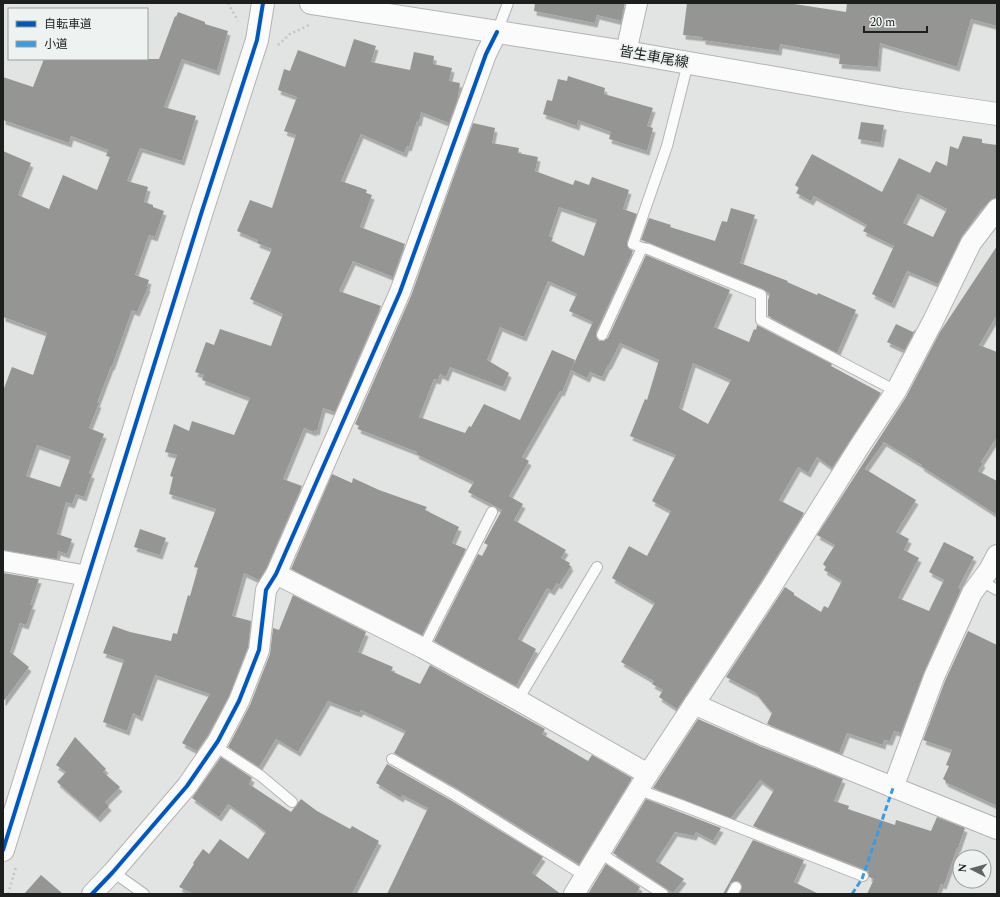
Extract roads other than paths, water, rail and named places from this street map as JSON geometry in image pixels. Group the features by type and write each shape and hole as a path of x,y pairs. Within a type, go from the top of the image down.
{"street":[{"path":"3,850 6,824 88,576 257,40 263,3"},
{"name":"皆生車尾線","path":"311,3 626,52 900,100 997,114"},
{"path":"626,52 637,3"},
{"path":"92,894 113,872 187,786 215,746 239,701 259,650 266,590 276,574 400,292 486,54 497,32"},
{"path":"574,894 644,782 770,589 896,391 933,321 971,243 997,209"},
{"path":"894,788 934,677 972,593 989,585 989,570 997,556"},
{"path":"3,561 88,576"},
{"path":"276,574 423,648 518,700 644,782"},
{"path":"694,704 766,736 997,829"}],"lane":[{"path":"497,32 508,3"},
{"path":"688,63 667,146 634,244 642,248 648,248 761,294 761,320 896,391"},
{"path":"602,335 642,248"},
{"path":"423,648 492,512"},
{"path":"518,700 598,567"},
{"path":"215,746 261,776 292,802"},
{"path":"392,758 455,795 585,876"},
{"path":"644,782 689,807 863,876"},
{"path":"600,853 663,894"},
{"path":"113,872 144,894"}]}
